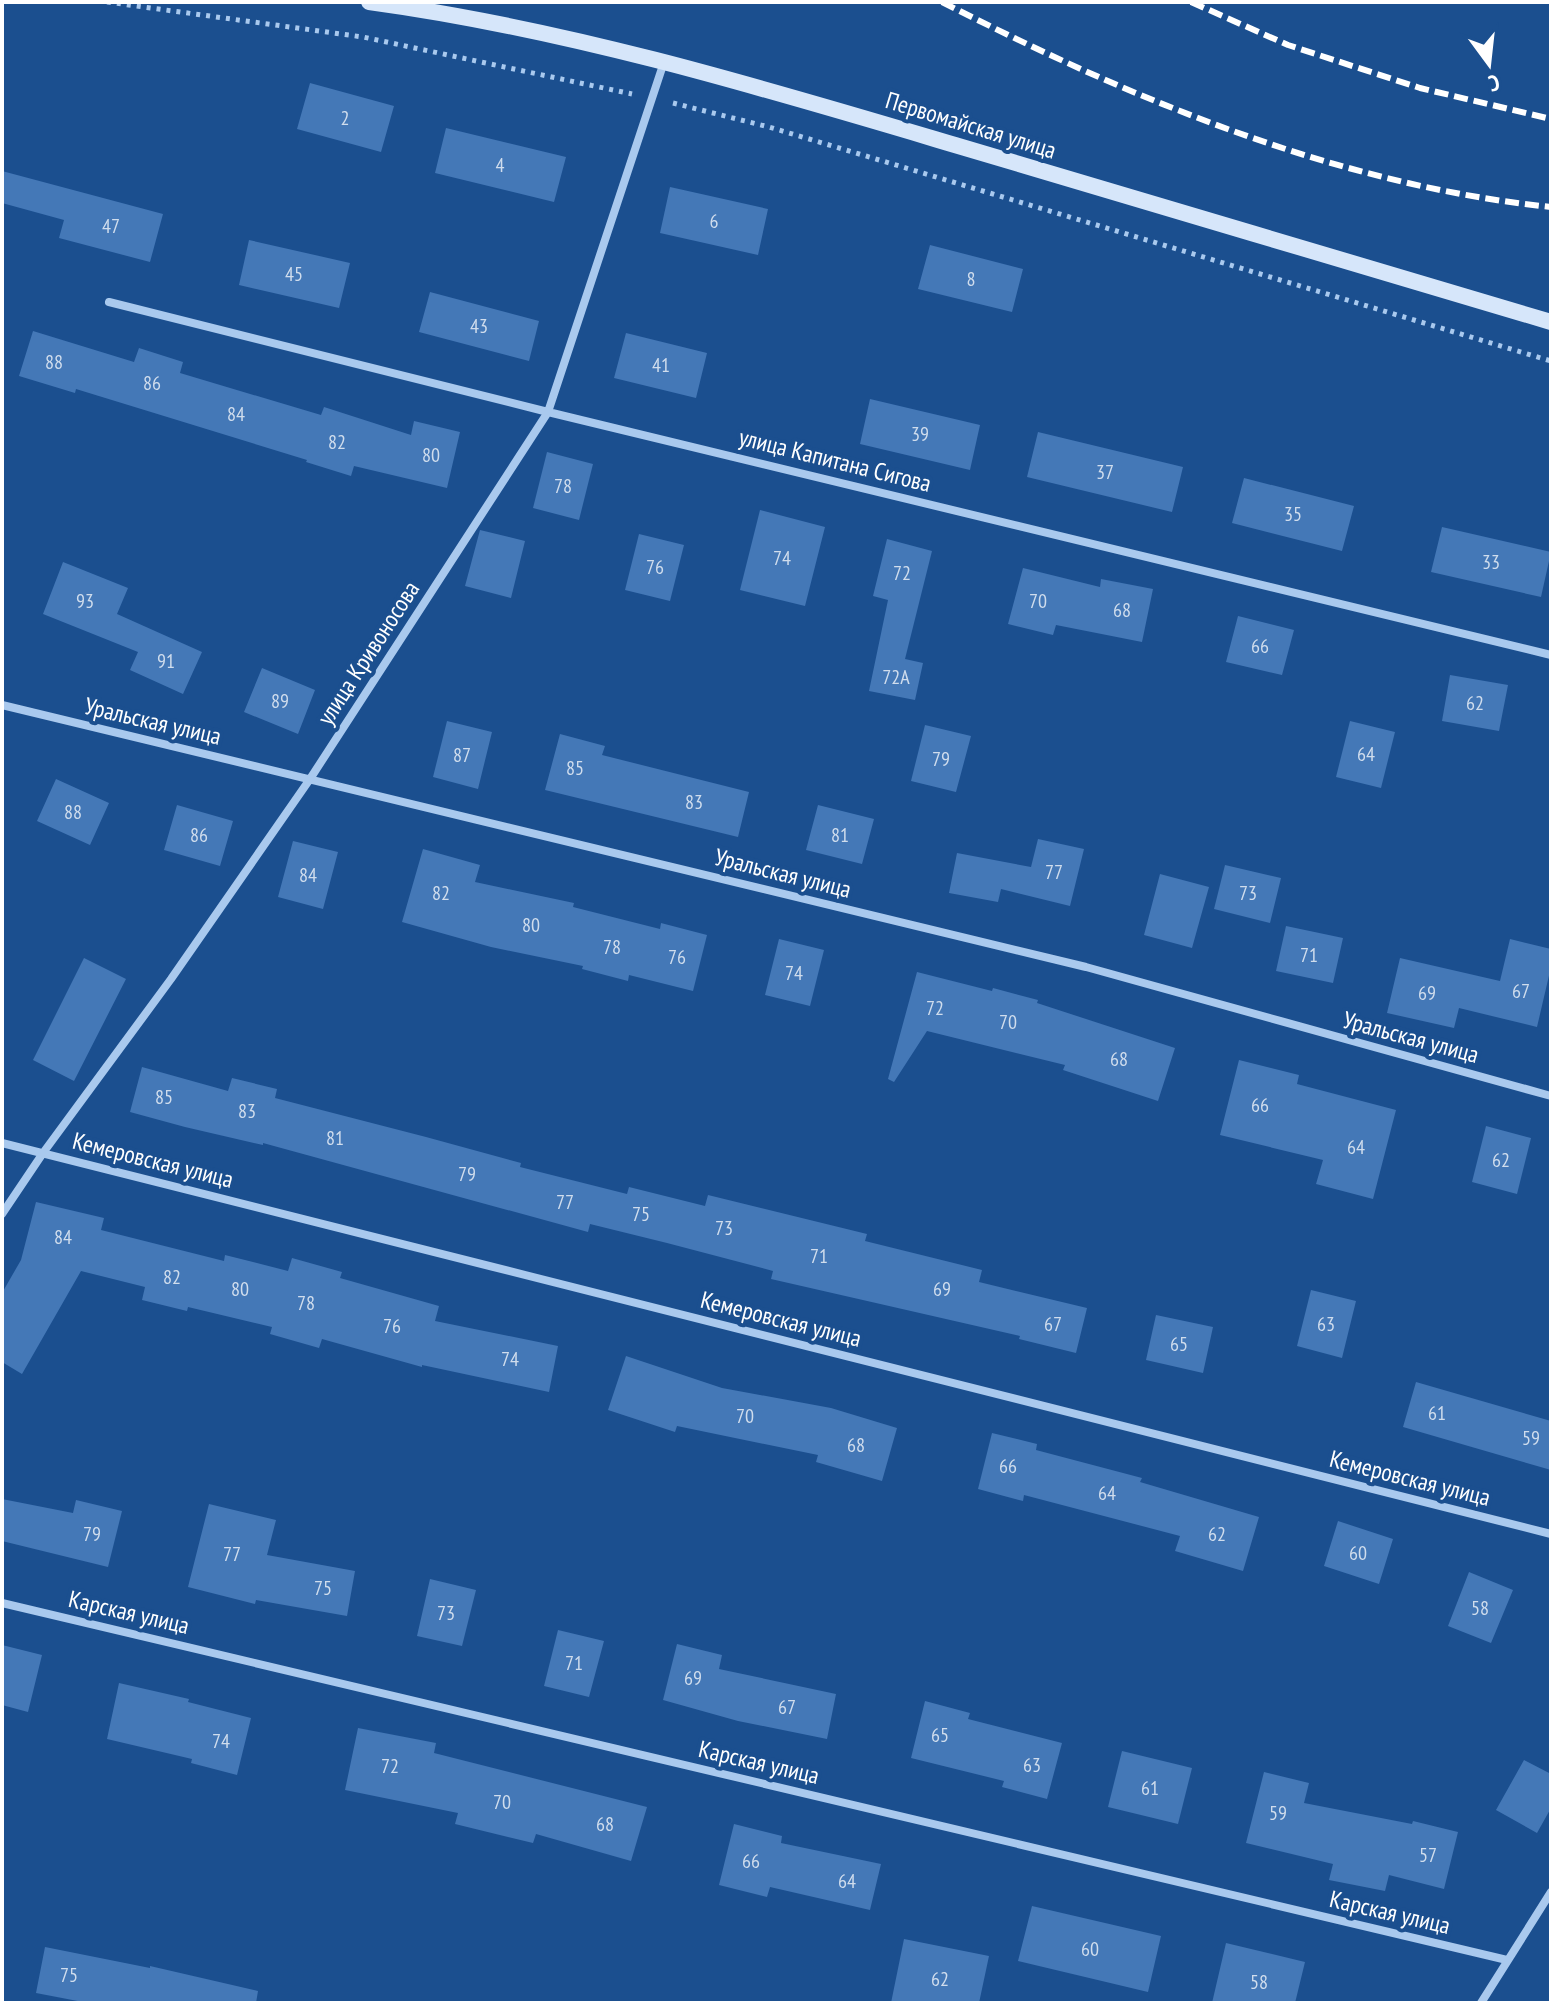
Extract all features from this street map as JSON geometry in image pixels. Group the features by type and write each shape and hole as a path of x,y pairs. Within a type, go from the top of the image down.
{"main road":[{"name":"Первомайская улица","path":"369,2 430,10 664,61 1551,322"}],"street":[{"name":"улица Кривоносова","path":"2,1214 310,779 548,412 664,61"},
{"name":"улица Капитана Сигова","path":"109,302 548,412 1551,655"},
{"name":"Уральская улица","path":"2,705 1086,967 1551,1096"},
{"name":"Кемеровская улица","path":"2,1143 1551,1534"},
{"name":"Карская улица","path":"2,1603 1507,1960"},
{"path":"1481,2003 1551,1892"}],"path":[{"path":"107,2 363,37 652,98 769,127 1551,361"}],"building":[{"path":"310,83 394,106 381,152 297,129"},
{"path":"446,128 566,157 554,202 435,173"},
{"path":"2,171 163,214 150,262 59,238 64,220 2,203"},
{"path":"670,187 768,209 758,255 660,233"},
{"path":"249,240 350,263 339,308 239,285"},
{"path":"930,245 1023,269 1012,312 918,289"},
{"path":"430,292 539,321 529,361 419,332"},
{"path":"33,331 134,362 139,348 183,362 180,373 321,415 324,407 411,435 414,421 460,432 447,488 354,466 351,476 76,389 75,393 19,376"},
{"path":"626,333 707,353 696,398 614,378"},
{"path":"870,399 980,425 970,470 860,444"},
{"path":"1038,432 1183,467 1172,512 1027,477"},
{"path":"547,452 593,464 579,520 533,508"},
{"path":"1244,478 1354,506 1342,551 1232,523"},
{"path":"760,510 825,527 805,606 740,590"},
{"path":"1442,527 1551,552 1541,597 1431,572"},
{"path":"480,530 525,541 511,598 465,586"},
{"path":"639,534 684,545 670,601 625,590"},
{"path":"887,539 932,551 905,659 923,663 915,700 869,691 888,600 873,596"},
{"path":"63,562 128,588 117,614 202,652 183,694 130,670 138,652 43,614"},
{"path":"1023,568 1100,587 1101,579 1153,589 1142,642 1056,625 1053,635 1008,624"},
{"path":"1238,616 1294,630 1282,675 1226,662"},
{"path":"262,668 315,690 298,734 244,712"},
{"path":"1450,675 1508,685 1499,731 1442,721"},
{"path":"447,721 492,732 478,789 433,777"},
{"path":"1350,721 1395,732 1381,788 1336,777"},
{"path":"925,725 971,736 956,792 911,781"},
{"path":"560,734 605,746 602,755 749,792 738,837 545,790"},
{"path":"56,779 109,803 90,845 37,821"},
{"path":"177,805 233,821 220,866 164,850"},
{"path":"818,805 874,819 862,864 806,850"},
{"path":"1038,839 1084,849 1070,906 1001,889 998,902 949,893 957,853 1031,867"},
{"path":"293,841 338,852 323,909 278,897"},
{"path":"423,849 480,865 475,882 574,903 573,907 660,929 661,923 707,935 693,991 629,975 628,981 582,969 583,966 491,947 402,922"},
{"path":"1225,865 1281,878 1270,923 1214,909"},
{"path":"1160,874 1209,887 1192,948 1144,935"},
{"path":"1286,926 1343,938 1333,983 1276,971"},
{"path":"779,939 824,950 810,1006 765,995"},
{"path":"1510,939 1551,949 1551,967 1537,1027 1459,1008 1454,1028 1387,1013 1400,958 1500,981"},
{"path":"84,958 126,979 74,1081 33,1060"},
{"path":"917,972 1038,1000 1037,1003 1175,1048 1158,1101 1063,1070 1065,1065 927,1031 894,1082 888,1079"},
{"path":"1239,1060 1299,1075 1297,1084 1396,1110 1373,1199 1316,1184 1323,1160 1220,1135"},
{"path":"142,1067 228,1091 232,1078 277,1089 275,1098 627,1194 629,1187 705,1206 708,1195 867,1234 865,1241 982,1270 979,1282 1087,1308 1076,1353 1019,1339 1020,1336 771,1279 773,1271 667,1243 590,1224 588,1232 263,1143 130,1112"},
{"path":"1486,1126 1531,1138 1517,1194 1472,1182"},
{"path":"36,1202 104,1218 101,1230 224,1261 225,1255 288,1271 292,1258 342,1272 340,1278 439,1306 435,1321 558,1346 549,1392 422,1367 322,1339 319,1348 270,1334 272,1327 188,1307 187,1311 142,1300 145,1287 81,1271 22,1374 2,1362 2,1293 21,1260"},
{"path":"1311,1290 1356,1301 1342,1358 1297,1346"},
{"path":"1156,1315 1213,1327 1203,1373 1146,1360"},
{"path":"626,1356 722,1388 831,1408 897,1428 882,1481 816,1462 818,1455 677,1426 675,1432 608,1410"},
{"path":"1416,1382 1551,1421 1551,1470 1403,1427"},
{"path":"992,1433 1037,1444 1036,1450 1142,1478 1140,1482 1259,1517 1243,1571 1175,1551 1180,1536 1024,1495 1023,1501 978,1489"},
{"path":"2,1499 73,1513 76,1500 122,1511 108,1567 2,1541"},
{"path":"209,1504 276,1520 267,1555 355,1571 347,1616 256,1600 255,1604 188,1587"},
{"path":"1338,1521 1393,1539 1379,1584 1324,1566"},
{"path":"1469,1572 1513,1590 1491,1643 1448,1626"},
{"path":"430,1579 476,1590 462,1646 417,1636"},
{"path":"558,1630 604,1641 589,1697 544,1686"},
{"path":"677,1644 722,1655 719,1669 836,1694 827,1739 738,1721 663,1700"},
{"path":"2,1645 42,1655 28,1712 2,1705"},
{"path":"119,1683 189,1699 188,1702 251,1718 237,1775 191,1763 192,1759 107,1739"},
{"path":"925,1701 970,1713 968,1719 1062,1743 1047,1799 1002,1787 1004,1781 911,1758"},
{"path":"358,1728 436,1743 434,1753 647,1807 631,1861 536,1834 533,1843 455,1824 458,1813 345,1790"},
{"path":"1122,1751 1192,1768 1178,1824 1108,1807"},
{"path":"1524,1760 1551,1774 1551,1808 1537,1833 1496,1810"},
{"path":"1264,1772 1309,1783 1304,1803 1412,1824 1413,1821 1458,1832 1444,1889 1389,1875 1385,1891 1329,1880 1333,1864 1246,1843"},
{"path":"734,1824 782,1836 781,1843 881,1864 870,1910 770,1887 767,1897 719,1885"},
{"path":"1032,1906 1161,1936 1148,1992 1018,1961"},
{"path":"904,1939 989,1956 979,2003 891,2003"},
{"path":"1226,1943 1305,1962 1295,2003 1212,2003"},
{"path":"45,1947 150,1966 258,1991 256,2003 88,2003 36,1993"}],"railway":[{"path":"942,2 1087,72 1238,133 1392,179 1471,196 1551,207"},
{"path":"1191,2 1288,45 1420,88 1551,119"}]}
